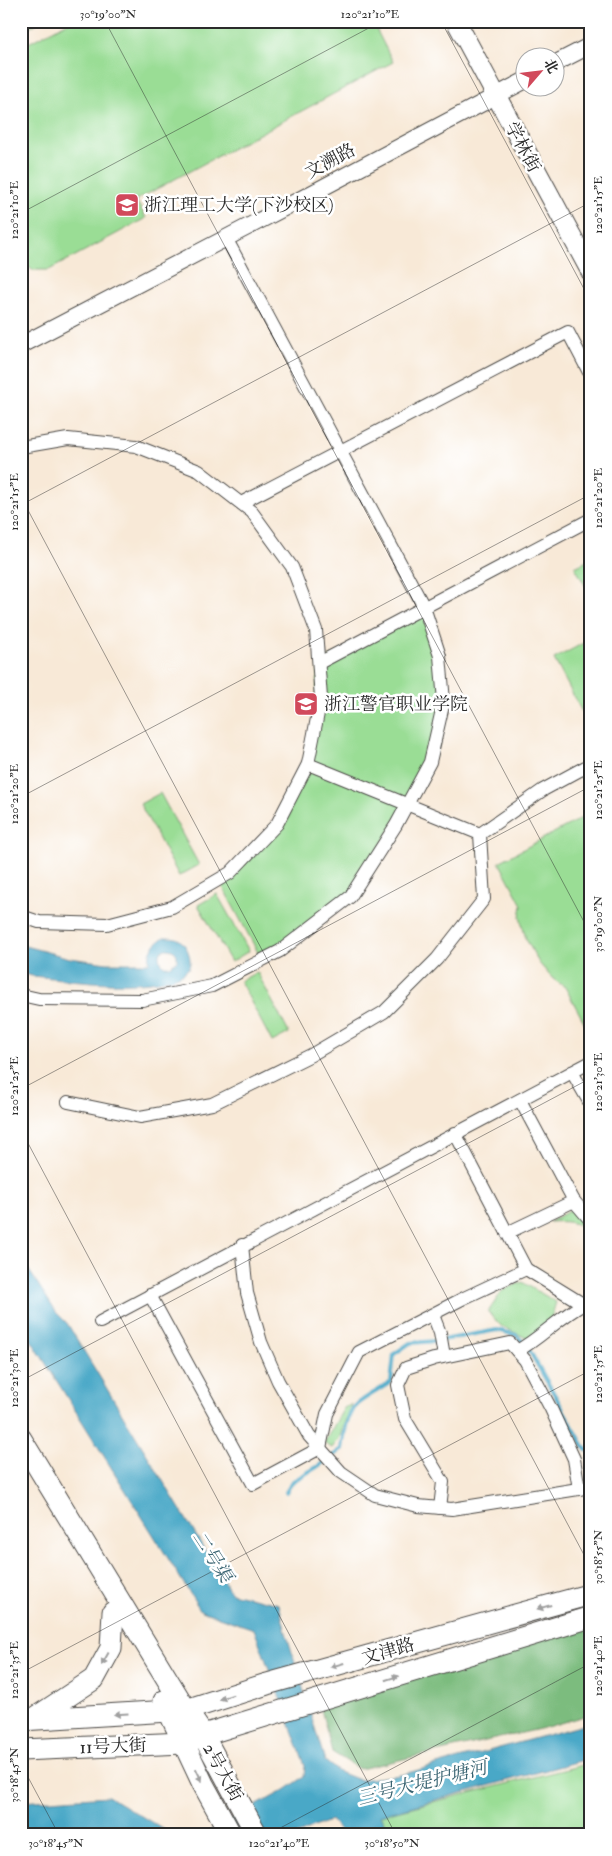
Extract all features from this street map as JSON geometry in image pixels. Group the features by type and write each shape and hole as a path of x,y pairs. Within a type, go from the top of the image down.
{"main road":[{"name":"学林街","path":"456,21 591,272"},
{"path":"21,1439 178,1711"},
{"path":"21,1465 144,1661 178,1711"},
{"name":"文津路","path":"178,1711 267,1684 591,1594"},
{"path":"28,1719 94,1678 111,1648 113,1612"},
{"name":"文津路","path":"203,1735 591,1617"},
{"name":"11号大街","path":"28,1719 178,1711"},
{"name":"2号大街","path":"178,1711 203,1735 257,1835"},
{"name":"2号大街","path":"178,1711 184,1743 231,1835"},
{"name":"11号大街","path":"21,1750 184,1743 203,1735"}],"street":[{"path":"564,59 591,45"},
{"name":"文溯路","path":"21,345 514,86"},
{"path":"21,995 39,999 142,1000 212,986 280,951 350,897 407,805 430,762 444,701 440,656 424,608 226,238"},
{"path":"241,504 340,450 568,332 591,376"},
{"path":"21,448 68,439 136,446 198,470 252,512 292,567 316,630 321,698 308,764 277,824 230,873 172,907 106,924 39,922 21,916"},
{"path":"319,663 591,519"},
{"path":"308,764 480,834"},
{"path":"480,834 543,790 591,764"},
{"path":"68,1102 140,1117 212,1104 311,1055 384,1012 437,959 484,899 480,834"},
{"path":"100,1322 591,1062"},
{"path":"572,1072 591,1106"},
{"path":"520,1100 574,1201 591,1221"},
{"path":"455,1133 526,1269 587,1306"},
{"path":"507,1233 574,1201"},
{"path":"242,1246 247,1294 261,1342 278,1381 309,1436 341,1472 375,1494 418,1506 440,1508 452,1509 585,1488 551,1409 518,1350 510,1343 444,1353 406,1368 398,1386 405,1418 443,1482 440,1508"},
{"path":"322,1450 327,1414 359,1352 526,1269"},
{"path":"150,1295 253,1484 322,1450"},
{"path":"518,1350 531,1343 569,1312 587,1306"},
{"path":"433,1314 444,1353"}],"green space":[{"path":"21,21 41,21 21,32"},
{"name":"浙江理工大学(下沙校区)","path":"70,21 372,21 393,62 136,200 146,218 49,270 32,270 21,260 21,47"},
{"path":"591,559 591,596 575,567"},
{"path":"424,607 444,701 430,762 350,897 262,960 219,880 277,824 308,764 319,663"},
{"path":"591,639 591,729 554,659"},
{"path":"160,793 199,865 179,876 140,804"},
{"path":"591,813 590,1033 565,987 552,978 539,963 526,939 520,917 522,905 499,862"},
{"path":"217,894 249,951 231,962 198,905"},
{"path":"257,972 289,1033 272,1042 240,981"},
{"path":"585,1206 591,1212 591,1232 571,1222 549,1222 567,1212"},
{"path":"522,1282 556,1302 550,1322 533,1341 501,1326 488,1312 502,1291"},
{"path":"351,1404 339,1439 332,1448 324,1443 344,1408"},
{"path":"591,1625 591,1714 540,1729 359,1769 332,1752 317,1694"},
{"path":"591,1763 591,1835 390,1835 380,1815"}],"water":[{"path":"164,937 176,938 182,942 189,954 189,967 184,973 176,977 143,983 111,983 32,976 21,973 21,945 70,958 107,963 149,963 154,945","holes":["169,949 176,953 177,960 170,966 164,966 159,959 161,951"]},
{"name":"三号大堤护塘河","path":"21,1258 56,1312 67,1323 231,1593 279,1604 325,1761 339,1772 359,1780 400,1775 591,1723 591,1758 380,1815 390,1835 343,1835 331,1820 296,1835 202,1835 285,1790 304,1777 305,1765 254,1629 201,1611 21,1324"},
{"path":"108,1796 173,1835 21,1835 21,1802"}],"waterway":[{"path":"286,1492 293,1481 342,1449 351,1411 360,1401 391,1382 394,1354 410,1343 437,1341 497,1330 516,1335 524,1343"},
{"path":"528,1348 586,1450 591,1451"}],"place":[{"name":"浙江理工大学(下沙校区)","path":"127,205"},
{"name":"浙江警官职业学院","path":"306,704"}],"water label":[{"name":"二号渠","path":"213,1556"}]}
